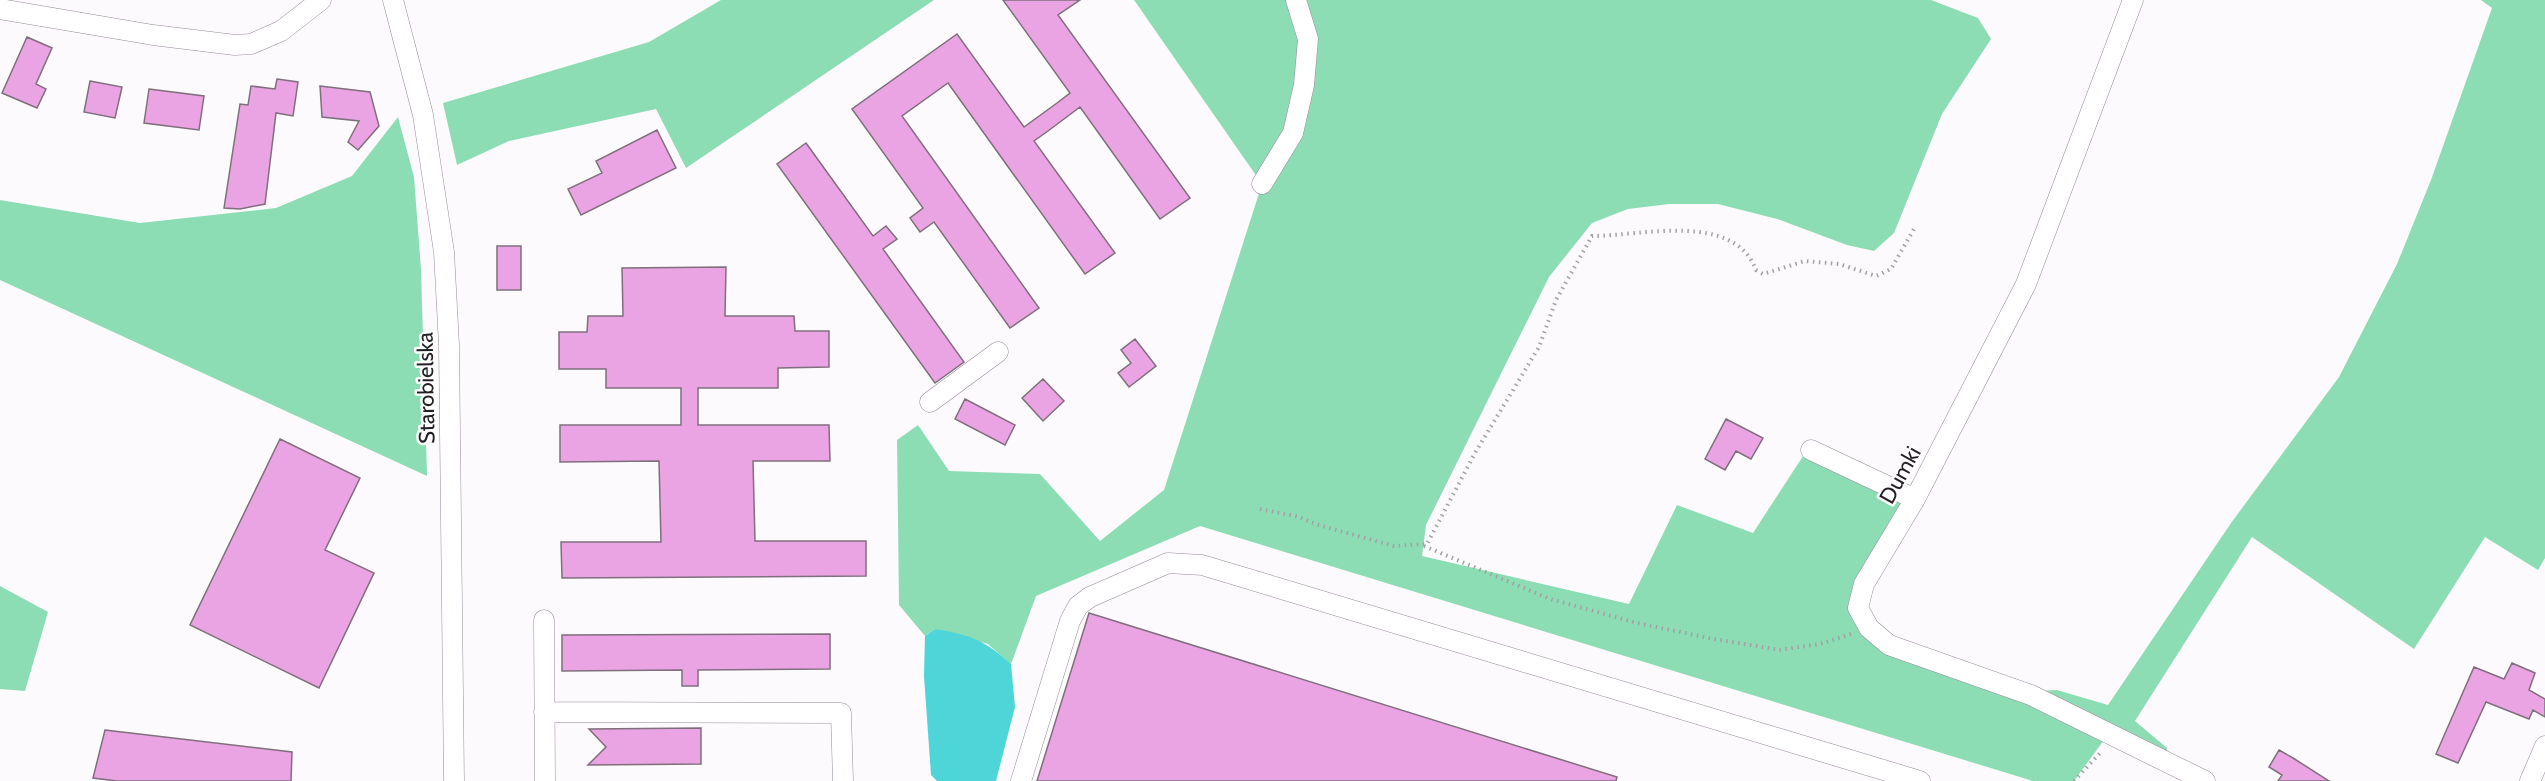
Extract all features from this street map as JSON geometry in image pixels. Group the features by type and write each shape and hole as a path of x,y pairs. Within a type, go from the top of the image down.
{"street":[{"path":"0,9 153,35 235,45 251,44 281,31 321,0"},
{"name":"Starobielska","path":"393,0 423,115 437,196 446,274 449,345 454,781"},
{"path":"1262,183 1293,133 1304,85 1308,39 1296,0"},
{"name":"Dumki","path":"1869,628 1858,608 1860,596 1915,499 2026,284 2133,0"},
{"path":"930,402 998,352"},
{"path":"1811,450 1915,499"},
{"path":"1021,781 1070,621 1078,606 1090,597 1168,563 1202,565 1913,780"},
{"path":"544,620 545,781"},
{"path":"1869,628 1889,645 2031,695 2205,781"},
{"path":"544,712 841,713 843,781"},
{"path":"2530,781 2545,746"}],"path":[{"path":"1423,546 1427,544 1475,453 1539,347 1556,300 1592,236 1699,232 1723,237 1742,247 1756,270 1763,274 1805,261 1839,264 1876,276 1891,269 1914,229"},
{"path":"1260,509 1299,517 1315,524 1394,546 1423,546 1550,599 1637,623 1714,639 1779,650 1820,644 1869,628"},
{"path":"2074,781 2116,737"}],"green space":[{"path":"721,0 934,0 686,168 656,109 509,141 457,165 443,103 649,42"},
{"path":"1134,0 1931,0 1978,18 1991,39 1942,114 1894,233 1874,251 1847,245 1777,219 1718,204 1669,204 1628,209 1592,223 1549,277 1426,525 1422,556 1629,604 1677,505 1753,533 1805,453 1904,499 1857,620 2027,699 2104,740 2074,781 2033,781 1200,526 1036,596 1011,664 988,644 935,629 925,636 899,605 897,440 918,425 949,471 1040,474 1100,541 1164,490 1262,184"},
{"path":"2481,0 2545,0 2545,558 2538,570 2485,537 2414,649 2252,537 2135,721 2167,748 2168,757 2038,691 2057,690 2108,705 2231,523 2339,377 2397,264 2431,180 2492,8"},
{"path":"398,117 414,177 421,269 427,476 0,280 0,200 140,223 276,208 352,176"},
{"path":"0,586 48,612 25,691 0,689"}],"water":[{"path":"935,629 958,634 985,644 1011,664 1015,707 996,781 937,781 931,775 924,676 925,636"}],"building":[{"path":"1003,0 1080,0 1058,15 1190,198 1160,219 1080,107 1034,141 1115,253 1085,274 948,83 902,116 1039,308 1010,328 934,222 920,232 910,218 923,208 852,109 957,34 1024,127 1070,93"},
{"path":"27,37 52,48 36,84 46,89 37,108 2,93"},
{"path":"277,79 298,82 293,116 276,113 265,204 240,209 224,208 240,104 248,105 251,86 275,89"},
{"path":"90,81 122,87 115,118 84,112"},
{"path":"320,86 370,92 379,126 358,150 348,142 359,121 322,117"},
{"path":"149,89 204,96 199,130 144,123"},
{"path":"657,130 676,168 581,215 568,189 602,173 596,161"},
{"path":"806,143 873,236 886,226 897,239 883,249 964,362 935,383 777,164"},
{"path":"497,246 521,246 521,290 497,290"},
{"path":"726,267 725,316 794,316 795,331 829,331 829,367 778,368 778,388 698,388 698,425 829,425 830,461 753,461 755,541 866,541 866,576 562,578 561,542 661,542 659,461 560,462 560,425 681,425 681,388 606,388 606,369 559,369 559,332 587,332 588,316 623,316 622,268"},
{"path":"1135,339 1156,366 1129,387 1118,373 1131,363 1121,350"},
{"path":"1043,379 1064,401 1043,421 1022,398"},
{"path":"965,399 1015,425 1005,445 955,419"},
{"path":"1726,419 1763,438 1751,459 1736,451 1725,470 1705,459"},
{"path":"280,439 360,478 325,550 374,573 319,688 190,625"},
{"path":"1089,613 1617,777 1616,781 1037,781"},
{"path":"830,634 830,669 698,670 698,686 682,686 682,670 562,671 562,635"},
{"path":"2512,663 2535,673 2529,690 2545,699 2545,717 2533,710 2529,719 2486,702 2458,763 2436,754 2474,667 2504,679"},
{"path":"701,728 701,764 588,765 606,747 589,729"},
{"path":"105,730 292,752 291,781 117,781 93,778"},
{"path":"2279,750 2329,781 2278,781 2282,775 2269,767"}]}
